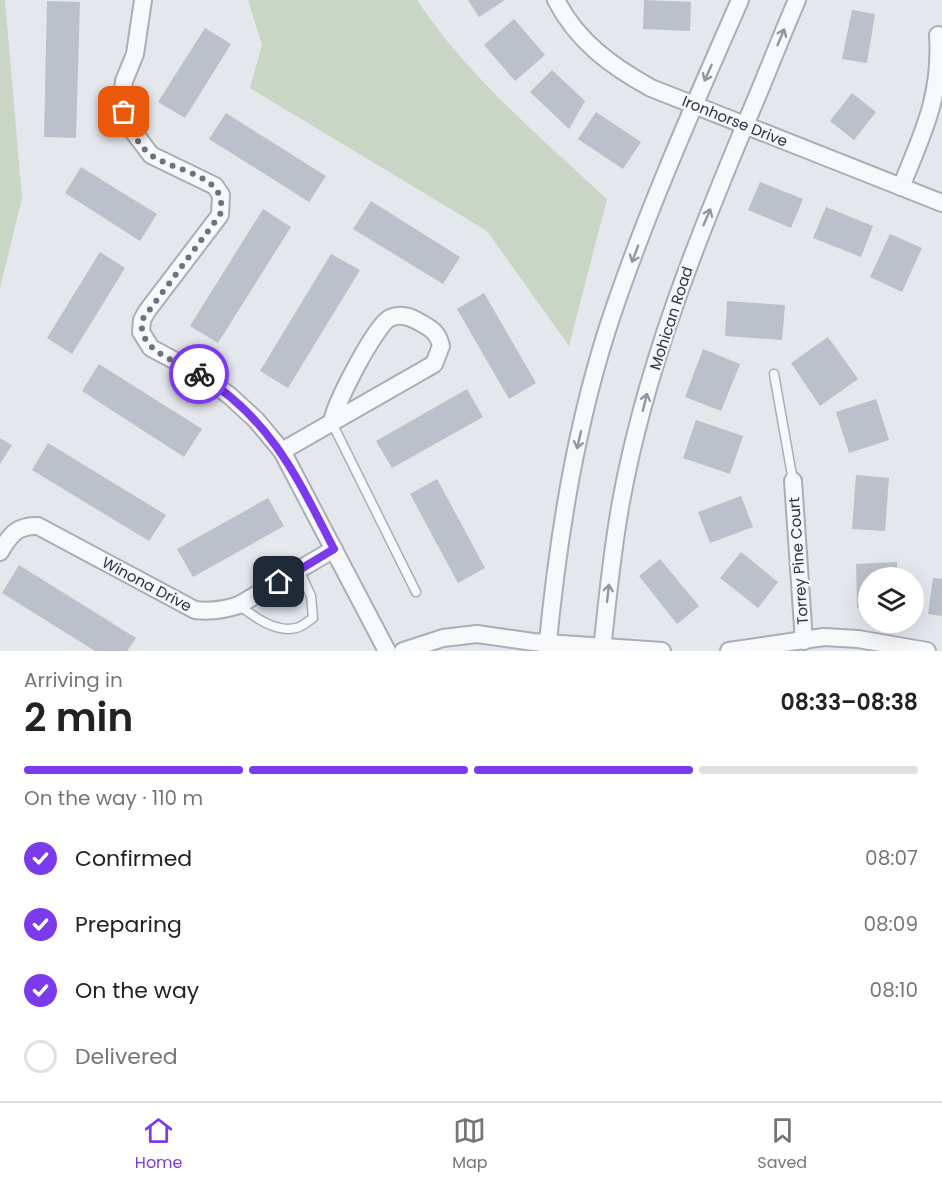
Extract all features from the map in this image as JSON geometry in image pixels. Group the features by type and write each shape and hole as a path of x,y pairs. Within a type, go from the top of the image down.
{"street":[{"path":"143,0 135,54 124,81 122,101 129,126 151,155 215,186 222,205 220,215 147,311 142,320 141,332 151,348 202,375 230,396 256,420 282,451 387,651"},
{"name":"Ironhorse Drive","path":"556,0 579,34 619,70 651,88 942,203"},
{"path":"547,647 553,590 571,476 592,385 613,313 694,105 740,0"},
{"name":"Mohican Road","path":"602,649 611,564 621,500 646,397 669,321 702,228 797,0"},
{"path":"901,187 931,112 938,87 940,61 938,35"},
{"path":"282,451 332,423 434,364 441,346 433,330 411,317 389,318 380,325 350,380 332,423"},
{"name":"Torrey Pine Court","path":"793,482 804,641"},
{"name":"Winona Drive","path":"0,552 17,529 38,526 195,610 223,610 239,605 334,549"},
{"path":"403,651 443,638 477,634 547,647 662,651"},
{"path":"729,651 824,637 858,639 927,651"}],"lane":[{"path":"774,374 793,482"},
{"path":"332,423 416,592"},
{"path":"239,605 255,618 279,628 297,628 313,618 311,596 298,570"}],"green space":[{"path":"0,0 5,0 22,198 0,288"},
{"path":"248,0 417,0 437,28 482,80 607,199 569,346 487,231 250,88 262,45"}],"building":[{"path":"468,0 505,0 479,17"},
{"path":"644,0 691,2 690,31 643,29"},
{"path":"47,1 80,2 76,138 44,137"},
{"path":"852,10 875,14 867,63 842,59"},
{"path":"514,19 545,55 515,81 484,45"},
{"path":"205,28 231,44 185,118 158,102"},
{"path":"552,70 585,101 569,129 530,92"},
{"path":"852,93 876,112 854,140 830,121"},
{"path":"596,112 641,142 623,169 578,139"},
{"path":"226,113 326,176 309,202 209,139"},
{"path":"81,167 157,214 140,241 65,193"},
{"path":"760,182 803,199 791,228 748,210"},
{"path":"371,201 460,257 443,284 353,229"},
{"path":"826,207 873,226 861,257 813,238"},
{"path":"263,209 291,227 218,343 190,326"},
{"path":"890,234 922,248 902,292 870,277"},
{"path":"100,252 125,268 72,354 47,338"},
{"path":"331,254 360,270 288,388 260,371"},
{"path":"484,293 536,383 509,399 457,309"},
{"path":"727,301 785,305 782,340 725,336"},
{"path":"828,337 858,379 820,406 791,363"},
{"path":"703,349 740,364 721,411 685,397"},
{"path":"99,364 202,429 184,457 82,391"},
{"path":"467,389 483,417 392,468 376,441"},
{"path":"876,399 889,440 849,453 836,412"},
{"path":"696,420 743,436 730,474 683,458"},
{"path":"0,438 12,445 0,464"},
{"path":"48,443 166,515 149,541 32,470"},
{"path":"856,475 889,478 885,531 852,529"},
{"path":"437,479 485,568 458,583 410,494"},
{"path":"741,496 753,527 710,543 698,512"},
{"path":"268,498 284,526 193,577 177,549"},
{"path":"741,552 778,582 758,608 720,578"},
{"path":"660,559 699,606 677,624 639,576"},
{"path":"897,562 897,567 858,567 858,608 857,608 856,564"},
{"path":"19,565 136,638 127,651 95,651 2,593"},
{"path":"933,578 942,579 942,616 928,614"}],"way so far":[{"path":"124,112 129,126 151,155 205,180 215,186 221,195 220,215 142,320 141,332 144,341 151,348 199,374"}],"route":[{"path":"199,374 230,396 256,420 282,451 334,549 279,582"}]}
